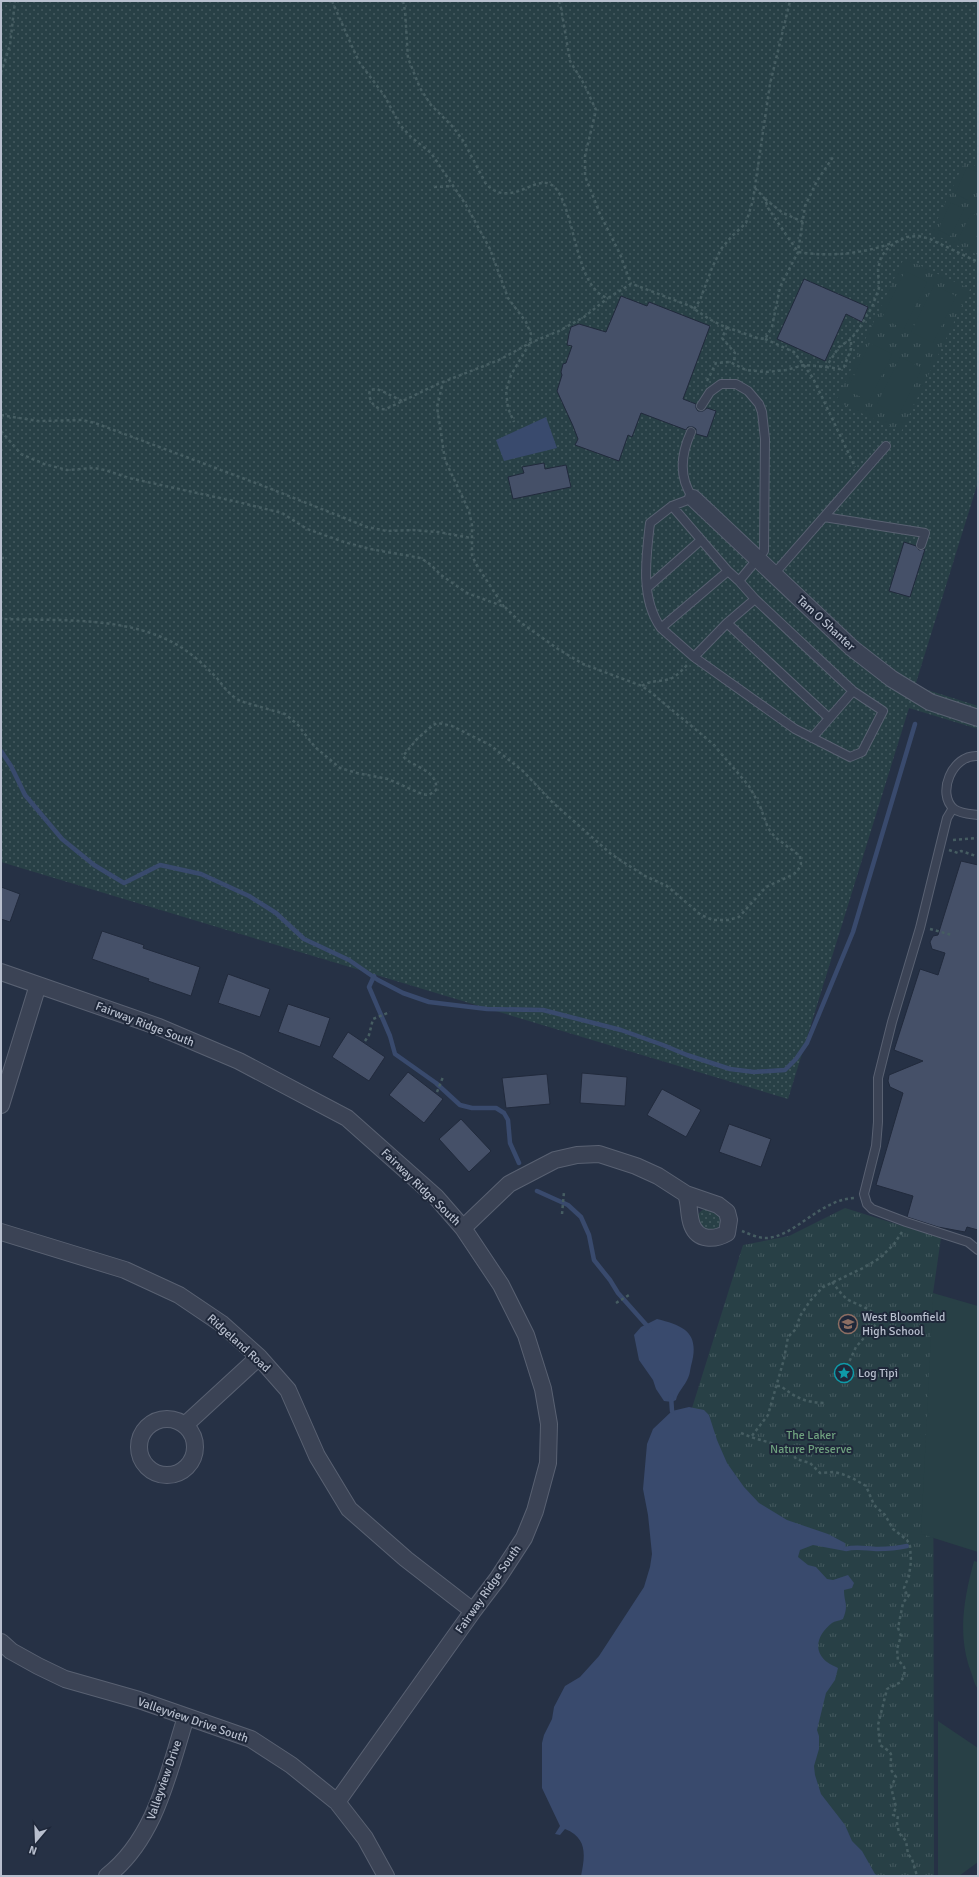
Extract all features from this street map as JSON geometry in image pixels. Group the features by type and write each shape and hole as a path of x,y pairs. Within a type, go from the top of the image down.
{"street":[{"name":"Tam O Shanter","path":"693,498 852,648 892,680 930,702 978,718"},
{"name":"Fairway Ridge South","path":"1,972 181,1036 238,1061 348,1118 436,1197 463,1228 501,1285 526,1335 543,1389 549,1424 548,1463 535,1511 524,1538 498,1578 337,1802"},
{"path":"1,1105 38,985"},
{"path":"463,1228 510,1184 555,1160 576,1155 599,1154 636,1166 658,1176 686,1194 718,1205 727,1212 729,1225 727,1233 716,1239 703,1236 692,1226 686,1194"},
{"name":"Ridgeland Road","path":"1,1232 125,1270 179,1295 222,1324 259,1357 288,1390 317,1456 349,1509 406,1559 473,1611"},
{"path":"185,1425 259,1357"},
{"name":"Valleyview Drive South","path":"1,1642 11,1650 38,1666 65,1679 139,1700 250,1739 291,1765 337,1802 365,1838 386,1876"},
{"name":"Valleyview Drive","path":"107,1876 116,1869 133,1850 148,1828 158,1803 186,1717"}],"lane":[{"path":"701,406 710,392 721,384 736,384 748,391 759,404 762,412 765,439 764,551 739,581"},
{"path":"672,506 754,599 853,691 883,711 862,752 850,757 795,729 694,657 661,628 652,617 645,571 650,523 672,506 693,498 684,482 682,469 683,454 691,432"},
{"path":"774,574 886,446"},
{"path":"824,516 925,533 921,545"},
{"path":"648,587 701,540"},
{"path":"661,628 728,571"},
{"path":"694,657 726,623 754,599"},
{"path":"726,623 829,718"},
{"path":"812,738 853,691"},
{"path":"978,756 973,756 959,762 950,773 946,789 949,802 953,808 961,813 978,815"},
{"path":"953,808 947,818 920,926 878,1078 878,1122 876,1146 865,1186 864,1198 872,1209 906,1222 968,1242 978,1250"}],"path":[{"path":"1,73 10,45 15,1"},
{"path":"332,1 359,62 384,95 400,125 411,137 432,153 466,205 490,249 508,298 526,322 531,334 530,343 511,375 506,391 508,408 514,422"},
{"path":"403,1 408,58 427,100 460,135 486,184 491,189 505,194 514,193 541,182 552,184 565,204 582,268 599,293 608,298"},
{"path":"558,1 561,8 570,61 584,84 596,110 585,156 585,176 600,214 620,254 630,284"},
{"path":"694,309 700,300 721,249 746,223 755,188 770,84 790,1"},
{"path":"765,339 772,327 780,287 798,252 805,206 817,181 833,157"},
{"path":"434,187 453,186"},
{"path":"755,188 765,199 783,213 803,222"},
{"path":"765,199 768,208 798,252"},
{"path":"798,252 832,255 856,253 919,236 930,239 978,262"},
{"path":"826,367 839,347 851,339 872,307 879,288 878,269 881,257 887,248 896,242"},
{"path":"402,401 377,389 370,390 369,393 372,402 380,409 386,409 443,382 499,360 530,343 559,331 584,317 608,298 630,284"},
{"path":"630,284 694,309 709,319 727,327 757,338 765,339 794,352 813,378 859,476"},
{"path":"727,327 722,338 735,353 734,363"},
{"path":"710,392 706,383 716,363 734,363 746,370 766,372 786,370 804,365 840,369 844,368 851,349 851,339"},
{"path":"1,619 96,622 129,628 164,639 182,648 199,660 234,697 240,701 279,712 290,717 315,747 340,768 357,774 388,779 422,794 429,795 436,790 433,778 427,772 403,756 417,739 433,725 442,723 452,726 502,753 523,771 551,801 591,838 632,868 667,886 701,915 713,920 728,920 739,917 766,887 794,874 798,870 801,864 800,856 775,837 768,828 760,806 749,786 713,744 642,686 583,664 558,649 520,622 505,607 476,564 472,554 472,525 469,511 445,460 440,438 437,407 443,382"},
{"path":"1,415 38,420 82,420 95,423 261,485 367,527 387,531 413,530 438,532 471,538"},
{"path":"1,431 21,454 44,464 67,470 94,468 105,470 129,478 282,513 307,529 344,542 370,549 420,558 431,565 440,575 467,593 505,607"},
{"path":"642,686 646,683 670,679 678,674 694,657"},
{"path":"942,837 956,841 978,838"},
{"path":"939,847 976,856"},
{"path":"920,926 952,935"},
{"path":"365,1041 370,1031 371,1023 376,1017 390,1012"},
{"path":"437,1092 443,1077"},
{"path":"562,1214 564,1192"},
{"path":"729,1225 764,1238 776,1236 828,1204 842,1199 864,1198"},
{"path":"751,1437 768,1415 777,1386 788,1337 796,1328 800,1316 810,1301 823,1287 880,1258 894,1244 906,1222"},
{"path":"832,1282 847,1299 863,1306 878,1319 856,1347 844,1373"},
{"path":"616,1303 629,1295"},
{"path":"777,1386 781,1386 788,1393 804,1401 826,1403"},
{"path":"741,1433 772,1444 782,1445 791,1450 796,1459 810,1463 820,1473 834,1472 854,1479 866,1486 874,1505 885,1515 893,1529 907,1540 910,1546 909,1576 904,1588 906,1593 909,1593 909,1595 903,1602 898,1628 900,1640 897,1649 898,1661 904,1666 906,1671 901,1682 887,1689 877,1729 880,1744 889,1749 892,1757 891,1770 896,1777 891,1787 896,1807 894,1815 898,1816 898,1834 906,1841 908,1854 912,1859 917,1876"}],"green space":[{"path":"1,1 978,1 978,482 915,686 978,706 978,729 909,708 788,1099 1,862"},
{"path":"965,161 978,167 978,255 931,233"},
{"path":"967,167 978,172 978,180 968,200 955,194"},
{"path":"951,202 964,209 951,236 938,230"},
{"path":"971,213 978,216 978,233 972,246 958,240"},
{"path":"904,258 970,289 901,432 836,401"},
{"path":"905,271 927,282 904,329 882,318"},
{"path":"934,285 956,296 933,343 911,332"},
{"path":"870,343 892,354 869,401 847,390"},
{"path":"900,357 922,368 899,415 877,404"},
{"path":"709,1208 717,1212 721,1220 717,1228 709,1232 701,1228 697,1220 701,1212"},
{"name":"The Laker Nature Preserve","path":"845,1208 941,1238 933,1293 934,1876 690,1876 656,1523 743,1245 789,1236"},
{"path":"933,1293 978,1306 978,1552 921,1534"},
{"path":"974,1561 978,1562 978,1689 967,1658 963,1630 967,1589"},
{"path":"938,1721 978,1748 978,1862 959,1876 938,1876"}],"water":[{"path":"546,417 557,448 504,461 496,440"},
{"path":"657,1319 676,1325 683,1329 692,1339 694,1346 689,1376 676,1400 672,1402 664,1401 656,1389 653,1380 639,1360 634,1335 641,1327"},
{"path":"689,1407 704,1410 709,1415 717,1440 727,1463 744,1487 759,1503 787,1520 828,1534 845,1543 845,1551 813,1545 800,1550 798,1557 808,1565 816,1567 827,1579 833,1580 848,1575 854,1583 852,1588 844,1590 846,1607 843,1619 833,1622 827,1627 820,1637 818,1647 819,1652 828,1663 838,1668 835,1680 826,1693 817,1730 819,1736 819,1749 814,1766 815,1775 821,1794 845,1825 852,1841 862,1851 875,1874 879,1876 581,1876 584,1855 583,1848 578,1837 565,1829 560,1835 555,1834 560,1826 542,1788 542,1743 544,1735 552,1719 554,1707 565,1686 580,1677 599,1656 644,1587 652,1554 648,1515 643,1489 647,1444 653,1429 672,1411"}],"building":[{"path":"804,279 868,307 862,322 846,314 825,361 777,339"},
{"path":"621,296 647,306 649,302 710,326 683,399 696,404 698,411 703,411 707,408 716,411 707,437 696,434 696,429 693,427 688,427 686,430 641,413 632,437 628,435 619,461 575,445 578,439 557,391 562,375 561,372 563,364 566,363 572,346 567,345 571,327 579,324 606,332"},
{"path":"544,463 545,469 566,465 571,487 513,499 508,477 524,473 522,467"},
{"path":"904,542 916,546 919,550 925,549 910,597 889,591"},
{"path":"961,861 978,865 978,1230 967,1227 965,1232 938,1227 907,1217 913,1196 876,1185 903,1093 890,1087 888,1081 889,1075 923,1061 894,1050 920,969 938,975 945,953 932,949 930,942 933,936 938,935"},
{"path":"1,887 20,894 10,922 1,919"},
{"path":"102,931 144,945 143,948 200,967 191,996 148,981 149,979 92,959"},
{"path":"228,974 270,989 260,1017 218,1003"},
{"path":"288,1004 330,1018 320,1047 278,1032"},
{"path":"348,1032 385,1057 369,1081 332,1057"},
{"path":"408,1072 443,1099 424,1123 389,1095"},
{"path":"582,1073 627,1077 625,1106 580,1103"},
{"path":"547,1074 550,1104 506,1108 502,1078"},
{"path":"662,1089 701,1110 686,1137 647,1115"},
{"path":"461,1119 491,1151 469,1172 439,1139"},
{"path":"729,1124 771,1139 761,1167 719,1152"}],"waterway":[{"path":"1,751 11,766 25,795 62,839 94,865 124,883 160,865 201,874 249,896 276,913 304,939 349,960 378,980 403,993 429,1002 487,1009 543,1010 621,1030 687,1055 730,1069 754,1072 785,1070 796,1059 807,1043 853,932 915,724"},
{"path":"374,976 369,987 390,1036 395,1054 436,1083 460,1105 472,1108 496,1108 504,1113 508,1120 510,1143 519,1163"},
{"path":"537,1191 568,1205 581,1217 589,1235 594,1260 618,1293 650,1329"},
{"path":"671,1396 672,1411"},
{"path":"846,1549 885,1549 907,1546"}],"place":[{"name":"West Bloomfield High School","path":"848,1324"},
{"name":"Log Tipi","path":"844,1373"}]}
